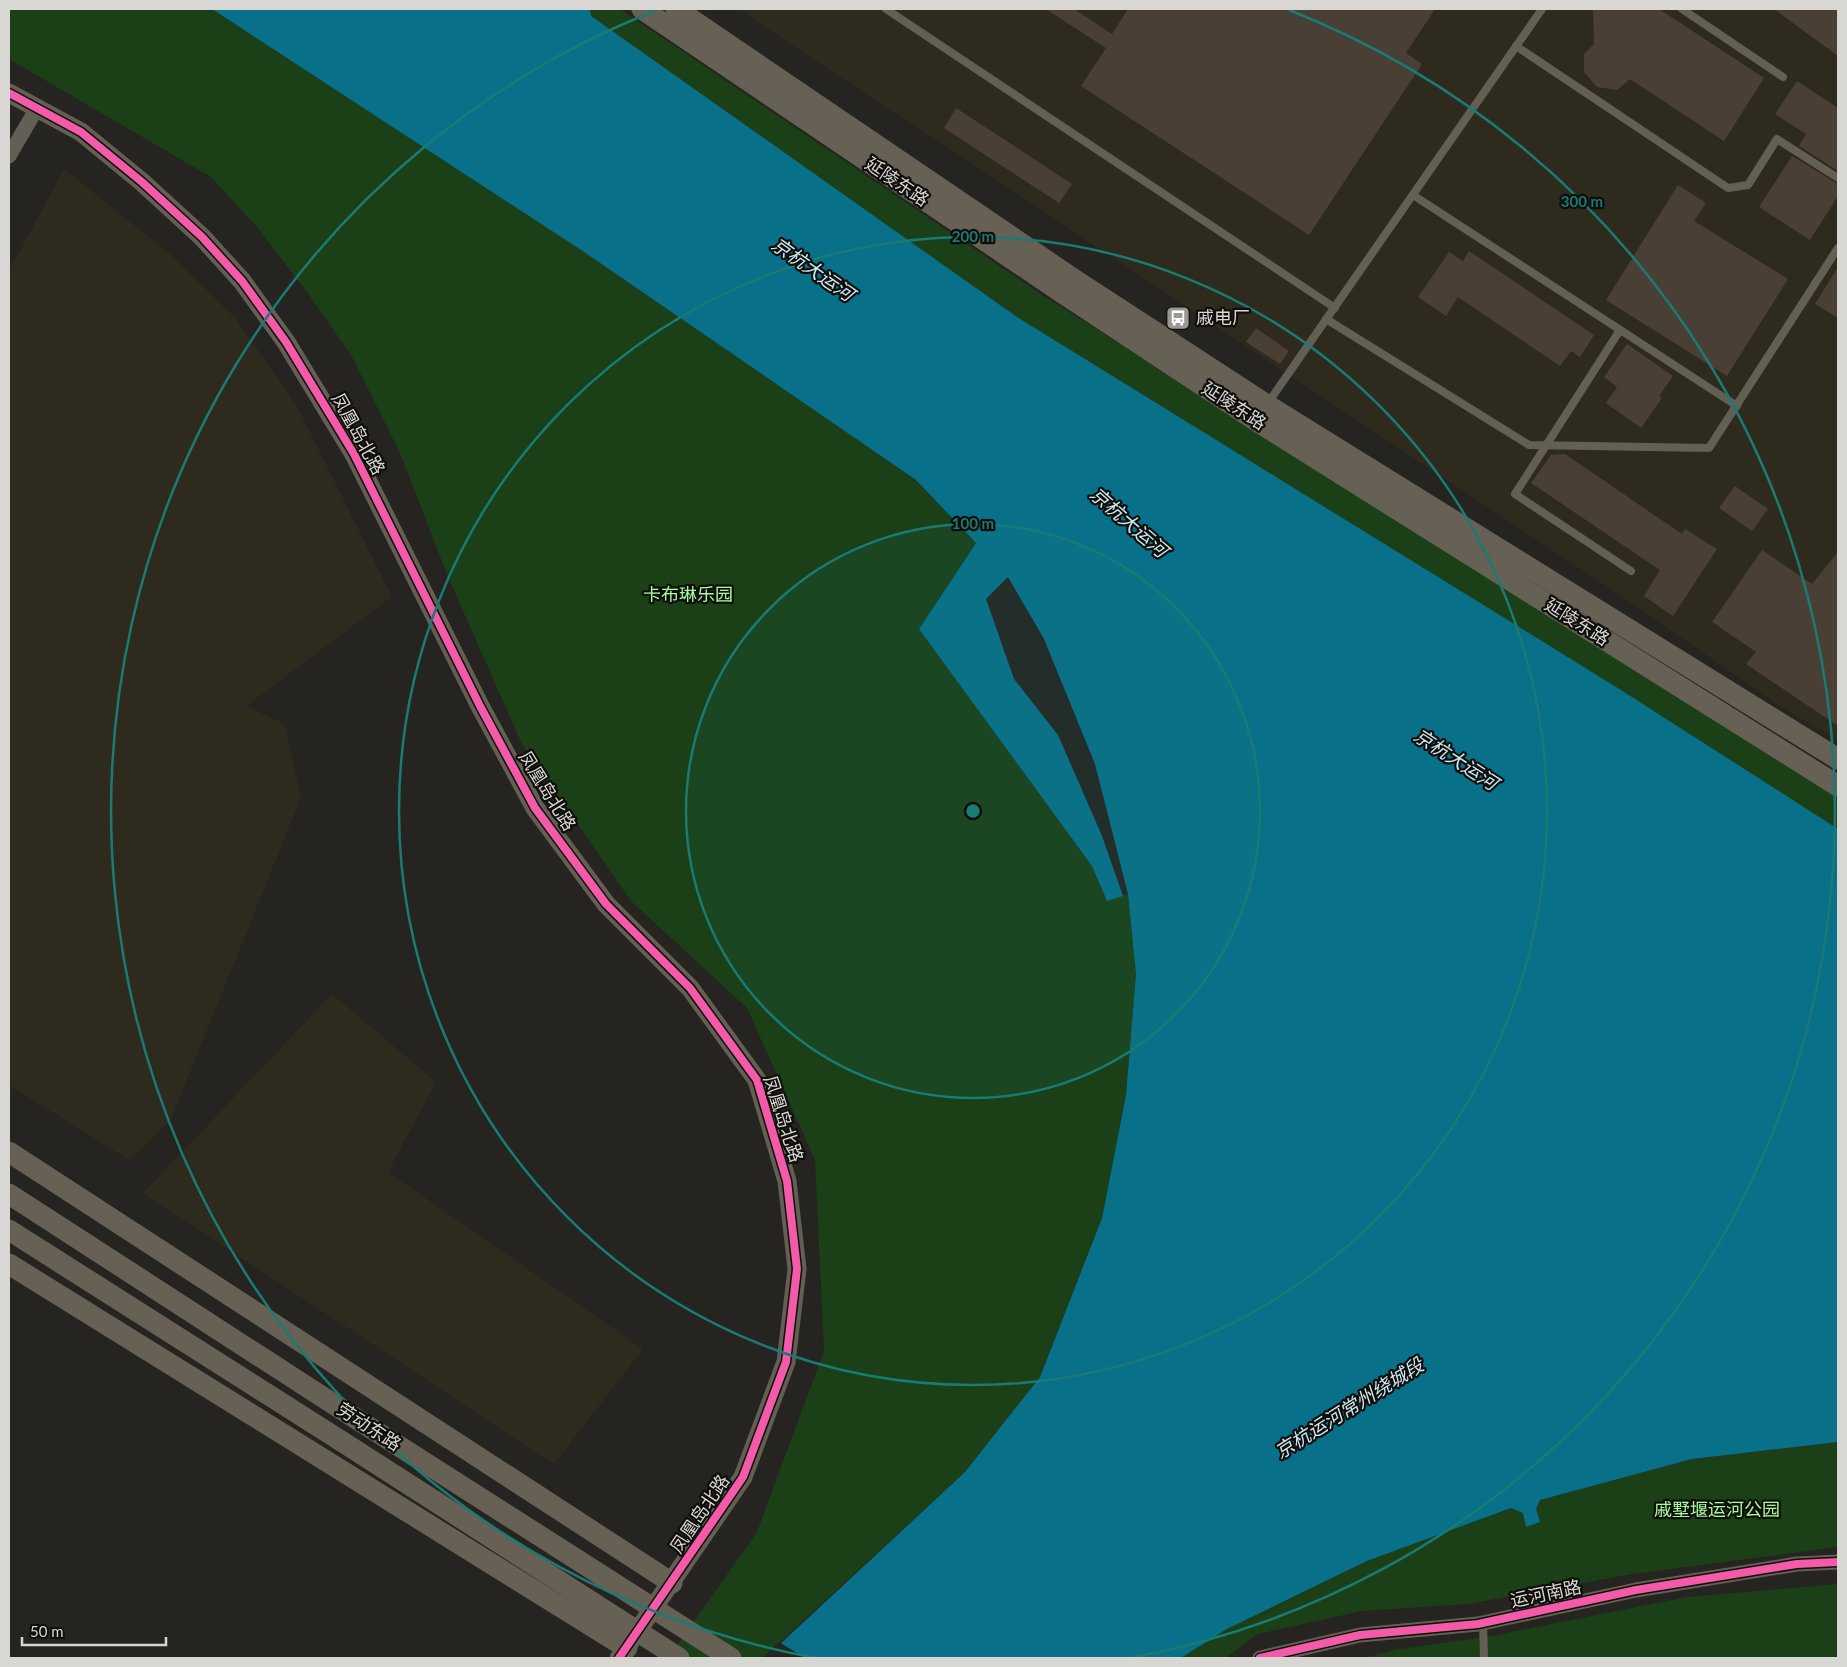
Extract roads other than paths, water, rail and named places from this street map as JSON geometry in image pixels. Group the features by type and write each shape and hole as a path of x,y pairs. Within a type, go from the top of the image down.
{"main road":[{"name":"延陵东路","path":"642,9 1061,292 1255,420 1838,786"},
{"name":"延陵东路","path":"676,9 1075,280 1267,405 1838,759"},
{"path":"9,1152 672,1583"},
{"name":"劳动东路","path":"9,1194 731,1658"},
{"name":"劳动东路","path":"9,1230 679,1658"},
{"path":"9,1264 623,1653"}],"street":[{"name":"凤凰岛北路","path":"9,93 81,132 142,182 202,237 242,281 286,342 354,454 480,706 535,808 606,904 690,988 757,1080 787,1181 797,1269 786,1362 743,1477 623,1653"},
{"path":"9,156 37,108"},
{"name":"运河南路","path":"1260,1658 1360,1635 1483,1623 1636,1590 1798,1564 1838,1562"}],"lane":[{"path":"886,9 1334,308"},
{"path":"1267,405 1542,9"},
{"path":"1682,9 1782,77"},
{"path":"1516,46 1728,188 1748,185 1776,139 1838,178"},
{"path":"1413,195 1737,406"},
{"path":"1326,319 1529,445 1709,448 1838,248"},
{"path":"1620,330 1515,494 1631,571"},
{"path":"1483,1623 1484,1658"}],"water":[{"path":"212,9 590,9 591,16 1017,317 1621,690 1838,829 1838,1442 1692,1459 1540,1500 1536,1509 1540,1522 1526,1527 1523,1513 1511,1508 1367,1561 1227,1629 1181,1658 765,1658 965,1472 1040,1377 1102,1218 1126,1095 1136,974 1128,894 1095,764 1044,639 1008,577 986,599 1014,679 1058,735 1102,836 1123,896 1107,901 1092,866 919,629 976,543 916,480 584,252"}],"place":[{"name":"戚电厂","path":"1178,318"}],"water label":[{"name":"京杭大运河","path":"813,269"},
{"name":"京杭大运河","path":"1129,522"},
{"name":"京杭大运河","path":"1456,759"},
{"name":"京杭运河常州绕城段","path":"1349,1408"}],"park label":[{"name":"卡布琳乐园","path":"688,595"},
{"name":"戚墅堰运河公园","path":"1717,1510"}]}
